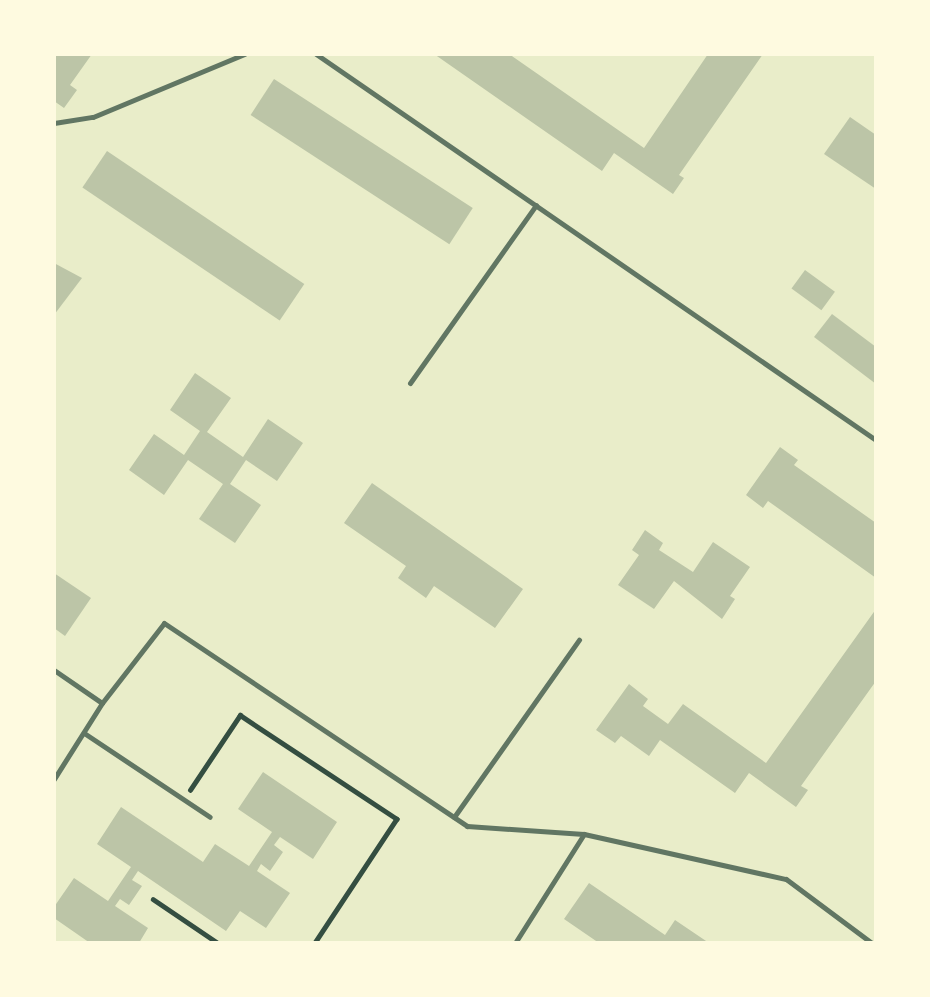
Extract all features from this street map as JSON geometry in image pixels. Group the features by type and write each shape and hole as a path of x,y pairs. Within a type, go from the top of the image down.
{"lane":[{"path":"54,123 93,117 244,54"},
{"path":"316,54 876,440"},
{"path":"410,383 536,205"},
{"path":"54,779 102,703 164,623 467,826 584,834 786,879 872,943"},
{"path":"454,817 579,640"},
{"path":"54,670 102,703"},
{"path":"84,733 210,817"},
{"path":"515,943 584,834"}],"path":[{"path":"183,799 240,715 397,819 315,943"},
{"path":"153,899 218,943"}],"building":[{"path":"54,54 92,54 70,85 77,90 64,108 54,101"},
{"path":"434,54 509,54 644,148 708,54 763,54 679,175 684,178 673,194 614,153 602,171"},
{"path":"274,79 473,208 449,244 251,115"},
{"path":"850,117 876,135 876,189 824,154"},
{"path":"107,151 304,284 280,321 82,187"},
{"path":"54,263 82,278 54,315"},
{"path":"805,270 835,292 821,310 791,289"},
{"path":"832,314 876,347 876,384 814,337"},
{"path":"195,373 231,398 207,432 243,457 268,419 303,443 277,481 246,460 230,484 261,505 235,543 199,519 223,484 188,460 164,495 129,470 154,434 184,455 200,431 170,410"},
{"path":"780,447 798,460 794,465 876,523 876,578 768,501 763,508 746,495"},
{"path":"372,483 523,589 495,628 434,586 426,598 398,578 406,566 344,523"},
{"path":"645,530 663,543 659,550 693,572 713,542 750,567 730,596 735,599 722,619 674,581 654,609 618,585 639,555 632,550"},
{"path":"54,573 91,598 65,636 54,628"},
{"path":"876,609 876,681 801,786 808,790 796,807 749,773 735,793 660,740 649,756 621,736 615,743 596,730 629,684 648,699 643,706 668,724 683,704 766,763"},
{"path":"263,772 337,822 313,859 280,837 274,845 283,852 270,871 261,864 257,871 290,893 266,928 240,911 226,931 138,871 132,880 142,886 129,905 120,899 115,906 148,928 139,943 90,943 54,918 54,907 74,878 108,901 131,867 97,844 121,807 203,862 215,844 249,866 272,832 238,809"},
{"path":"589,883 665,935 675,920 709,943 599,943 564,919"}]}
